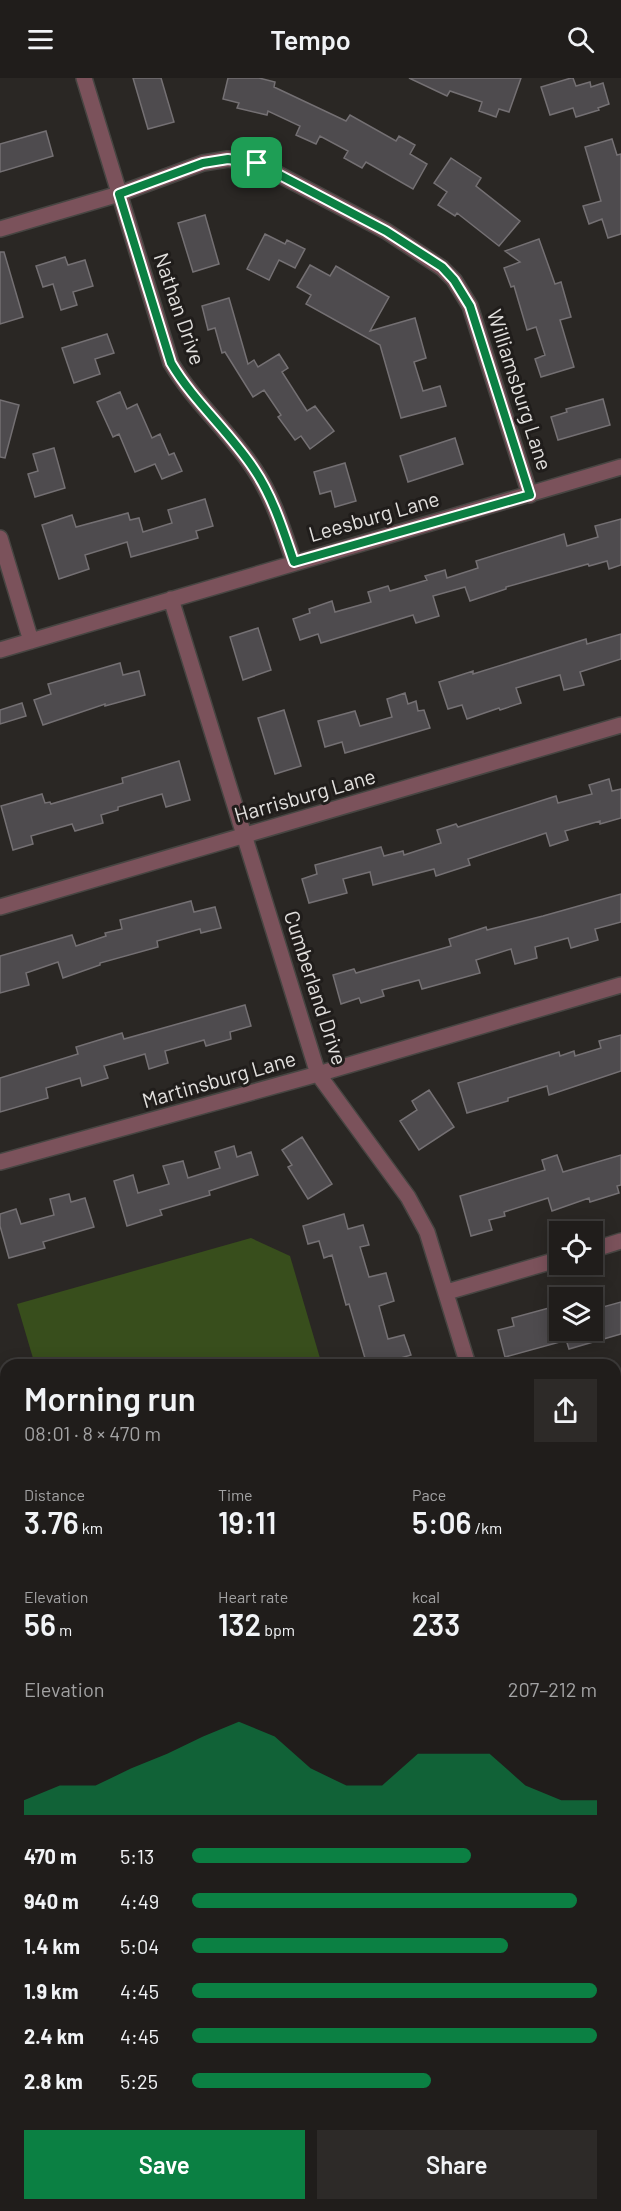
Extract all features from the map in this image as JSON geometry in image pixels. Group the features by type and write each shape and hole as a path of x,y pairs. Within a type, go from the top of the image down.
{"street":[{"name":"Nathan Drive","path":"84,78 171,363 183,384 254,468 273,503 294,562"},
{"name":"Williamsburg Lane","path":"0,229 119,194 203,163 228,159 257,163 386,231 442,267 454,280 470,306 530,495"},
{"name":"Leesburg Lane","path":"0,650 621,467"},
{"path":"0,538 30,641"},
{"name":"Cumberland Drive","path":"171,599 318,1074 408,1197 427,1232 466,1359"},
{"name":"Harrisburg Lane","path":"0,907 621,725"},
{"name":"Martinsburg Lane","path":"0,1162 318,1074 621,986"},
{"path":"603,1247 621,1241"},
{"path":"447,1293 549,1262"}],"green space":[{"path":"251,1238 290,1256 320,1359 33,1359 17,1304"}],"building":[{"path":"133,78 161,78 174,122 148,129"},
{"path":"228,78 259,78 275,82 274,87 346,121 350,115 396,141 399,136 415,145 410,154 427,164 413,189 366,162 362,168 344,158 348,151 320,136 316,144 296,135 300,126 268,111 267,115 237,108 239,103 223,99"},
{"path":"409,78 521,78 509,112 499,109 496,117 479,111 482,102 450,91 447,96"},
{"path":"571,78 576,86 590,82 591,87 603,83 609,104 598,108 599,110 576,117 573,108 550,115 541,87"},
{"path":"46,131 53,156 0,172 0,144"},
{"path":"612,139 617,155 621,154 621,234 608,238 602,219 589,224 583,206 601,201 585,147"},
{"path":"451,158 481,178 476,186 520,221 499,246 457,213 455,216 438,205 447,192 434,183"},
{"path":"205,215 219,264 193,272 178,223"},
{"path":"265,234 285,244 287,240 305,249 295,268 279,260 269,280 247,269"},
{"path":"539,239 555,284 561,282 571,317 560,320 574,367 541,377 535,359 545,355 536,327 527,330 514,286 511,287 504,268 520,262 505,251"},
{"path":"0,252 4,252 23,317 0,324"},
{"path":"65,257 68,265 85,260 93,286 73,292 77,305 61,310 53,284 43,287 36,266"},
{"path":"310,265 330,276 336,266 389,297 370,331 415,318 426,358 414,362 423,391 440,386 446,406 401,418 380,345 306,304 311,295 297,287"},
{"path":"229,298 248,364 254,360 258,367 279,354 288,368 282,372 307,411 315,406 334,431 310,449 301,436 295,440 278,417 281,415 264,390 253,397 225,352 222,353 215,328 208,330 202,306"},
{"path":"107,334 114,353 95,359 100,374 74,383 62,348"},
{"path":"120,392 127,409 137,404 152,438 160,434 169,455 174,453 182,471 162,479 155,464 135,472 119,434 113,437 97,402"},
{"path":"603,399 610,425 558,440 551,417 567,412 566,409"},
{"path":"0,400 19,405 5,458 0,457"},
{"path":"455,438 463,464 408,482 400,456"},
{"path":"54,448 65,488 35,497 28,474 38,471 33,454"},
{"path":"345,463 356,501 335,507 331,491 320,494 314,472"},
{"path":"205,499 213,526 196,531 198,538 131,557 127,542 85,555 89,569 59,579 42,525 72,515 76,527 128,513 130,520 139,518 143,532 172,523 168,510"},
{"path":"621,519 621,565 609,569 607,561 589,566 588,564 506,587 506,589 470,601 465,587 433,596 439,616 416,623 413,615 321,643 318,634 300,640 293,619 310,613 309,609 332,601 335,612 371,602 368,592 388,586 390,591 427,580 425,576 445,570 447,578 478,568 476,561 564,534 567,546 598,537 595,526"},
{"path":"258,628 271,670 243,680 230,637"},
{"path":"621,634 621,659 580,672 584,685 564,690 560,675 516,688 521,703 500,710 499,708 467,719 462,705 448,709 439,682 473,671 473,674 586,639 587,644"},
{"path":"120,663 123,675 139,671 145,695 105,706 105,704 43,725 34,700 51,694 48,684"},
{"path":"405,693 408,704 416,701 418,711 424,710 430,728 345,753 342,742 325,747 318,721 355,711 360,726 392,717 387,699"},
{"path":"22,703 26,716 0,724 0,710"},
{"path":"284,710 301,766 275,774 258,718"},
{"path":"179,761 190,800 166,807 162,794 118,807 118,810 101,815 103,823 75,831 72,824 31,836 33,844 13,850 1,806 42,794 45,803 50,802 51,804 123,783 122,778"},
{"path":"609,779 612,791 621,789 621,818 600,824 600,821 565,831 568,840 550,846 546,833 468,859 470,865 436,876 434,869 373,885 370,872 343,879 347,893 309,903 302,879 317,874 315,865 381,847 384,856 403,851 404,855 441,843 437,830 456,824 458,827 556,796 558,803 592,794 589,785"},
{"path":"621,894 621,922 595,929 598,940 571,948 568,938 535,947 537,958 515,964 511,949 476,960 480,973 422,989 419,980 382,990 384,996 361,1003 359,998 341,1004 333,975 354,969 356,973 451,946 449,939 486,927 487,930"},
{"path":"191,901 194,912 215,907 221,928 201,933 200,929 157,941 158,947 100,963 100,965 63,978 58,962 26,973 29,985 0,993 0,956 72,935 76,946 106,936 105,933 122,929 120,920"},
{"path":"245,1005 251,1026 230,1032 231,1039 206,1046 204,1040 165,1051 168,1063 149,1069 145,1054 104,1066 108,1078 82,1086 80,1078 46,1088 48,1098 0,1112 0,1078 78,1054 76,1047 122,1033 124,1039"},
{"path":"621,1035 621,1071 549,1095 547,1086 467,1113 458,1083 559,1052 560,1056 574,1051 575,1056 601,1048 599,1041"},
{"path":"429,1090 454,1127 419,1150 400,1121 417,1110 412,1101"},
{"path":"302,1137 332,1184 308,1199 288,1167 292,1165 282,1150"},
{"path":"234,1146 237,1157 251,1152 258,1175 209,1191 210,1195 160,1210 162,1215 127,1226 114,1181 133,1175 138,1193 169,1184 163,1166 183,1161 188,1178 220,1168 215,1152"},
{"path":"557,1155 563,1172 621,1155 621,1185 617,1186 619,1193 590,1202 589,1198 552,1211 548,1198 504,1212 505,1216 489,1220 492,1230 471,1236 460,1196 545,1170 542,1160"},
{"path":"69,1194 71,1202 85,1198 94,1227 43,1242 45,1248 9,1258 0,1226 0,1214 16,1209 21,1224 54,1215 50,1199"},
{"path":"344,1214 348,1229 363,1225 369,1245 360,1247 369,1277 386,1273 394,1301 379,1306 388,1339 404,1335 411,1355 397,1359 365,1359 349,1304 346,1305 332,1255 324,1258 319,1241 308,1244 303,1226"},
{"path":"621,1302 621,1334 603,1339 603,1307"},
{"path":"549,1308 549,1341 560,1342 505,1357 498,1330 514,1326 512,1318"},
{"path":"566,1341 597,1341 569,1349"}],"route":[{"path":"228,159 257,163 386,231 442,267 454,280 470,306 530,495 294,562 273,503 254,468 183,384 171,363 119,194 203,163 228,159"}]}
